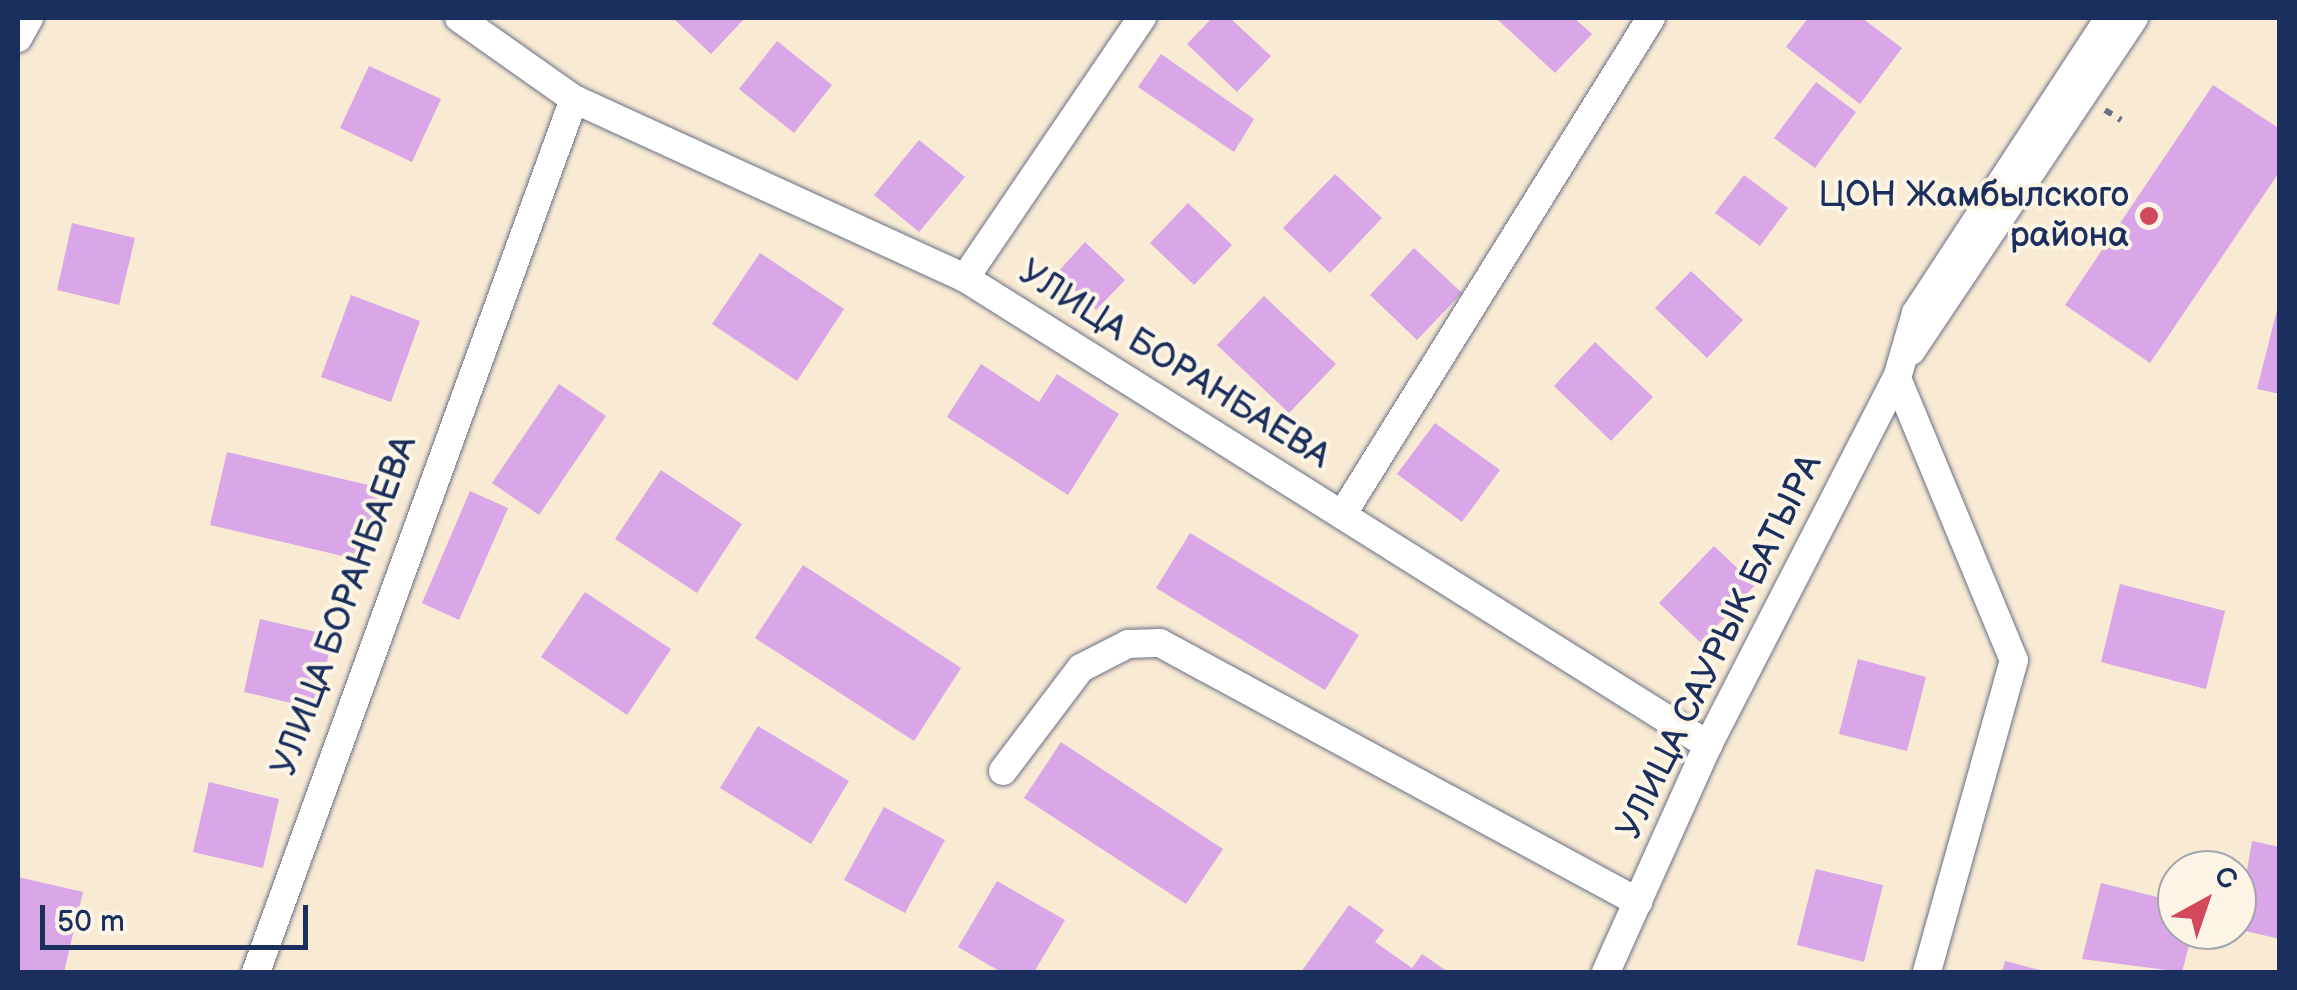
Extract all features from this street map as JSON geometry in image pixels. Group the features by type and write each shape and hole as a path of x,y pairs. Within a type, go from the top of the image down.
{"street":[{"path":"18,38 29,18"},
{"name":"УЛИЦА БОРАНБАЕВА","path":"460,18 574,99 965,278 1708,745"},
{"path":"965,278 1142,18"},
{"path":"1342,515 1651,18"},
{"name":"УЛИЦА САУРЫК БАТЫРА","path":"1902,367 1916,314 2109,18"},
{"name":"УЛИЦА САУРЫК БАТЫРА","path":"1606,972 1708,745 1902,367 2134,18"},
{"name":"УЛИЦА БОРАНБАЕВА","path":"256,972 574,99"},
{"path":"1902,367 2014,660 1927,972"},
{"path":"1003,771 1081,668 1128,644 1160,643 1638,902"}],"building":[{"path":"673,18 745,18 711,54"},
{"path":"1212,18 1230,18 1271,56 1237,92 1187,44"},
{"path":"1496,18 1574,18 1592,34 1555,73"},
{"path":"1808,18 1862,18 1902,48 1860,104 1786,47"},
{"path":"777,41 832,85 794,133 739,89"},
{"path":"1161,54 1254,119 1234,152 1138,87"},
{"path":"369,66 441,99 412,162 340,128"},
{"path":"1816,82 1856,112 1815,168 1774,138"},
{"path":"2213,85 2280,129 2280,171 2150,363 2065,305"},
{"path":"919,140 965,177 919,232 874,195"},
{"path":"1335,174 1382,218 1330,273 1283,228"},
{"path":"1744,175 1788,208 1760,246 1715,213"},
{"path":"1188,203 1232,245 1194,285 1150,243"},
{"path":"72,223 135,238 119,305 57,290"},
{"path":"1085,242 1125,280 1096,310 1057,273"},
{"path":"1414,248 1462,293 1417,340 1370,295"},
{"path":"760,253 844,309 797,381 712,324"},
{"path":"1691,271 1743,320 1707,358 1655,308"},
{"path":"351,295 420,321 391,402 321,377"},
{"path":"1264,296 1336,364 1289,413 1217,345"},
{"path":"2280,306 2280,394 2257,389"},
{"path":"1595,342 1653,397 1611,441 1554,386"},
{"path":"981,364 1039,402 1057,374 1119,414 1068,495 947,417"},
{"path":"559,384 606,416 539,515 492,483"},
{"path":"1435,423 1500,470 1462,522 1397,474"},
{"path":"227,452 381,488 364,561 210,525"},
{"path":"661,470 742,524 697,593 615,539"},
{"path":"470,491 508,508 459,620 422,603"},
{"path":"1190,533 1359,635 1325,690 1156,588"},
{"path":"1714,546 1755,585 1701,643 1659,603"},
{"path":"803,565 961,668 914,741 755,638"},
{"path":"2120,584 2225,611 2206,689 2101,662"},
{"path":"585,592 671,649 627,715 541,657"},
{"path":"260,619 333,636 316,709 244,692"},
{"path":"1858,659 1926,677 1907,751 1839,734"},
{"path":"758,726 849,781 811,844 720,788"},
{"path":"1061,742 1223,849 1186,904 1024,798"},
{"path":"209,782 279,799 263,868 193,852"},
{"path":"884,807 945,840 905,913 844,880"},
{"path":"2252,841 2280,847 2280,939 2257,934 2257,850 2250,850"},
{"path":"1816,869 1883,885 1864,962 1797,945"},
{"path":"18,877 83,892 64,972 18,972"},
{"path":"997,881 1065,920 1034,972 1001,972 958,947"},
{"path":"2101,883 2157,897 2157,950 2188,950 2182,972 2082,959"},
{"path":"1349,905 1384,930 1375,942 1412,968 1422,954 1448,972 1301,972"},
{"path":"2005,961 2044,971 2044,972 2002,972"}],"place":[{"name":"ЦОН Жамбылского района","path":"2149,216"}]}
